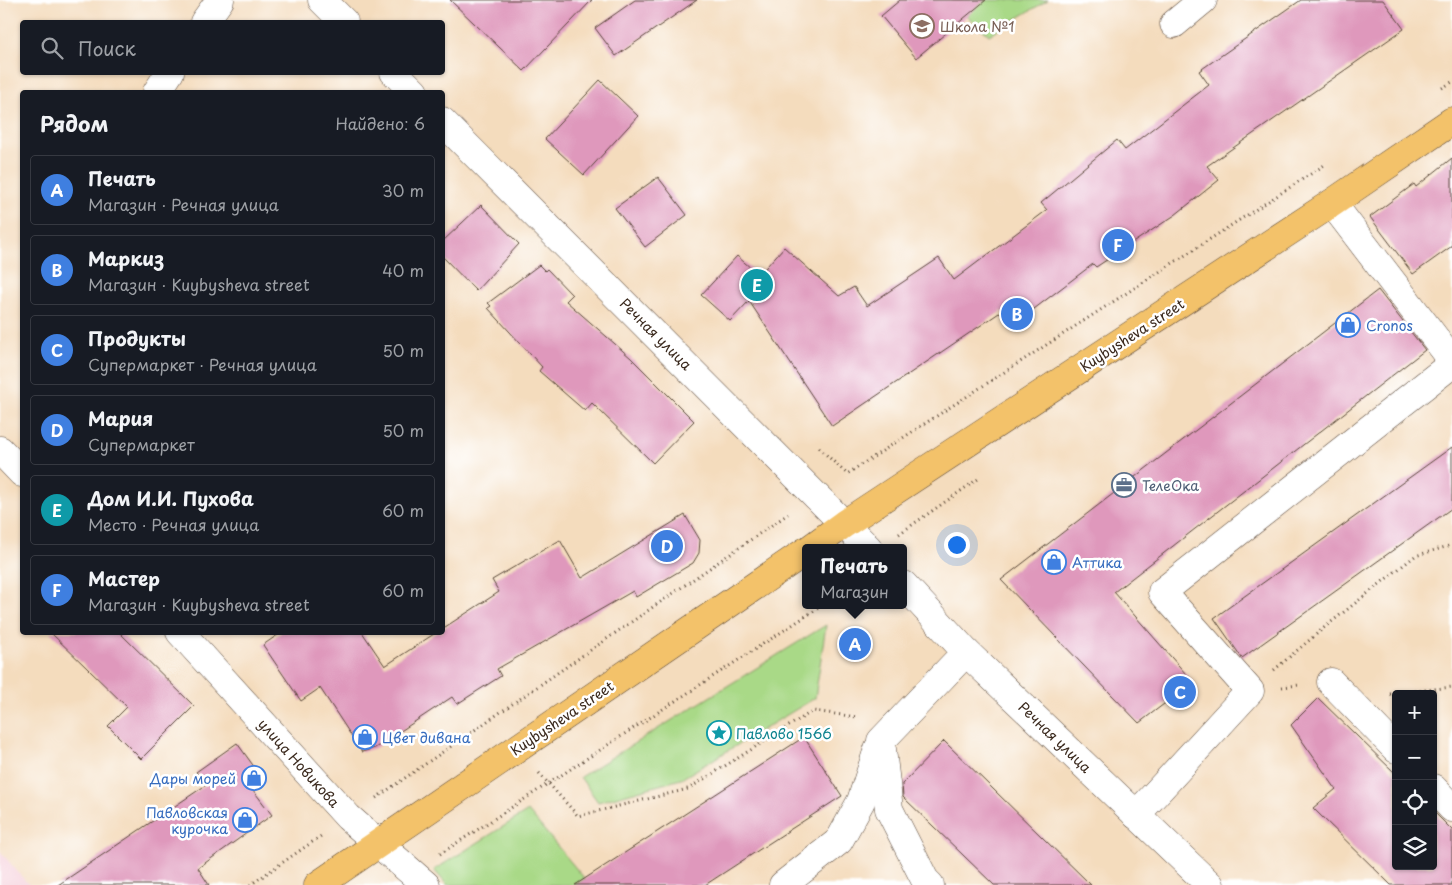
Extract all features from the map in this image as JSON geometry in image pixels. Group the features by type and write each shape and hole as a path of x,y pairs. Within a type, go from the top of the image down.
{"main road":[{"name":"Kuybysheva street","path":"816,544 844,524 1332,203 1452,121"},
{"name":"Kuybysheva street","path":"318,885 802,555"}],"street":[{"path":"205,20 220,0"},
{"path":"322,0 342,20"},
{"path":"1174,24 1203,0"},
{"path":"157,90 168,75"},
{"path":"397,75 412,90"},
{"name":"Речная улица","path":"445,124 864,544"},
{"path":"1332,203 1452,360"},
{"path":"1136,815 1250,691 1162,592 1452,364"},
{"path":"0,450 20,471"},
{"name":"Речная улица","path":"907,588 966,652 1210,885"},
{"name":"улица Новикова","path":"183,635 348,817 419,879"},
{"path":"783,885 839,840 861,801 890,732 966,652"},
{"path":"1331,682 1392,745"},
{"path":"890,732 889,809 925,880 930,885"},
{"path":"1437,792 1452,808"}],"path":[{"path":"1435,92 1452,82"},
{"path":"250,885 846,474 1328,162"},
{"path":"818,447 846,474"},
{"path":"1250,691 1325,627 1415,556 1452,545"},
{"path":"419,879 549,783 817,609"},
{"path":"1250,691 1331,682"},
{"path":"1384,694 1452,687"},
{"path":"549,783 578,816 688,789 813,711 890,732"}],"shaded area":[{"path":"0,851 29,885 0,885"}],"green space":[{"path":"954,0 1048,0 989,35 967,16"},
{"path":"826,625 815,698 681,779 598,802 580,777"},
{"path":"528,811 585,879 576,885 447,885 434,870"}],"building":[{"path":"450,0 592,0 524,71"},
{"path":"635,0 697,0 616,56 595,28"},
{"name":"Школа №1","path":"900,0 986,0 916,58 881,16"},
{"path":"1301,0 1383,0 1404,29 1207,166 1219,180 1175,215 1096,267 1093,264 1013,325 1002,311 832,426 749,301 730,321 701,295 737,256 759,275 784,247 839,296 854,287 867,306 939,258 954,280 1047,210 1041,203 1117,140 1125,150 1209,85 1199,71"},
{"path":"600,80 638,116 584,175 545,139"},
{"path":"1452,158 1452,246 1413,274 1370,217 1414,184 1416,187"},
{"path":"658,177 687,215 645,247 615,208"},
{"path":"481,205 519,244 476,291 445,259 445,239"},
{"path":"539,265 545,271 547,269 572,295 566,301 631,358 694,421 653,463 592,403 585,411 539,371 542,367 488,308 491,306 488,303"},
{"path":"1378,290 1425,350 1114,592 1193,682 1139,723 1001,580"},
{"path":"1452,447 1452,508 1242,658 1214,618"},
{"path":"685,515 700,540 699,553 693,563 636,597 633,591 497,669 501,676 457,704 452,697 375,748 362,752 320,688 301,701 263,645 278,635 364,635 385,666 432,635 445,635 445,627 499,592 492,580 560,540 582,578"},
{"path":"53,635 122,635 194,706 141,759 108,726 127,707"},
{"path":"1318,698 1392,770 1392,870 1437,870 1437,815 1452,830 1452,885 1391,885 1313,808 1336,789 1291,725"},
{"path":"804,737 842,796 705,885 575,885"},
{"path":"944,741 1091,885 994,885 903,797 902,784"},
{"path":"237,743 265,782 253,790 272,815 198,868 209,885 58,885 206,785 196,772"}],"place":[{"name":"Школа №1","path":"922,26"},
{"name":"Мастер","path":"1118,245"},
{"name":"Дом И.И. Пухова","path":"757,285"},
{"name":"Маркиз","path":"1017,314"},
{"name":"Cronos","path":"1348,325"},
{"name":"ТелеОка","path":"1124,485"},
{"name":"Мария","path":"667,546"},
{"name":"Аттика","path":"1054,562"},
{"name":"Печать","path":"855,644"},
{"name":"Продукты","path":"1180,692"},
{"name":"Павлово 1566","path":"719,733"},
{"name":"Цвет дивана","path":"365,737"},
{"name":"Дары морей","path":"254,778"},
{"name":"Павловская курочка","path":"245,820"}]}
